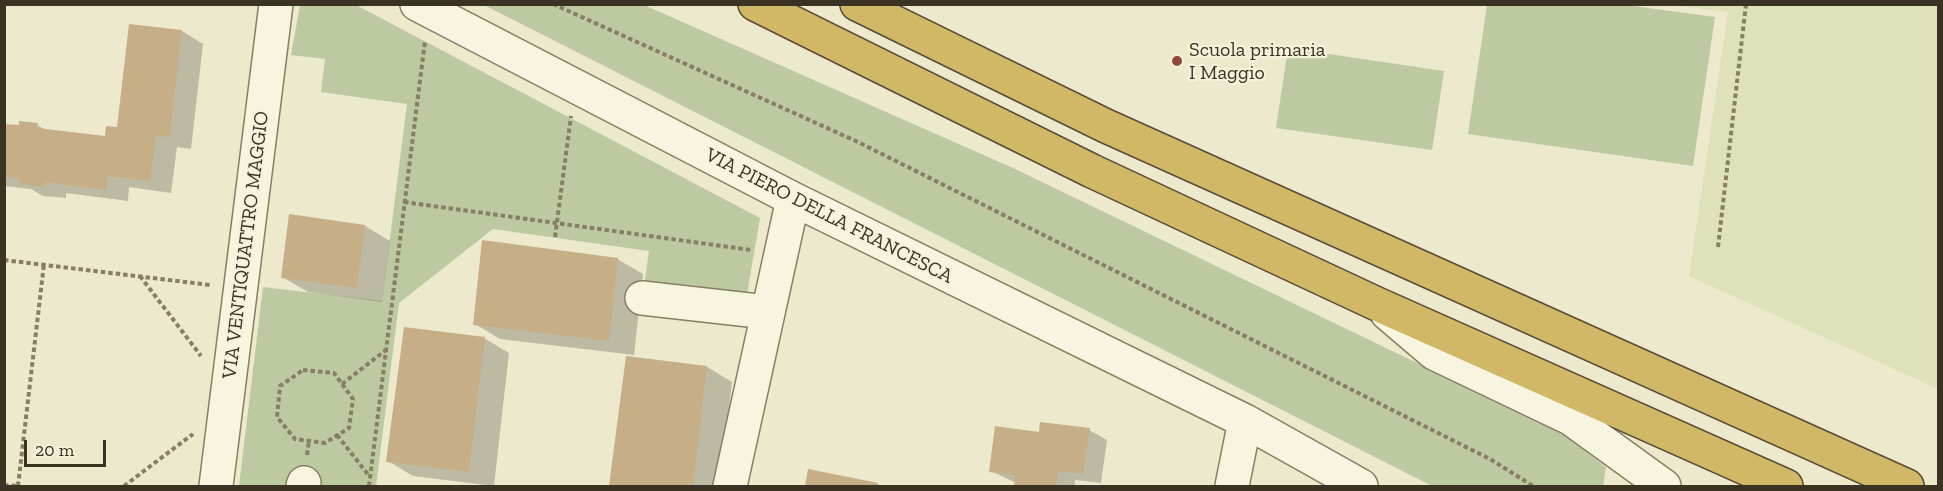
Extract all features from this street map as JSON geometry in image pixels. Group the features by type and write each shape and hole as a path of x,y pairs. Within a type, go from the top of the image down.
{"highway":[{"path":"755,4 1092,171 1377,304 1786,486"},
{"path":"856,4 1106,126 1907,486"}],"street":[{"name":"VIA VENTIQUATTRO MAGGIO","path":"216,486 276,4"},
{"name":"VIA PIERO DELLA FRANCESCA","path":"423,7 793,199 1245,421 1361,486"},
{"path":"730,486 793,199"},
{"path":"642,297 767,312"},
{"path":"1377,304 1434,353 1570,418 1664,486"},
{"path":"1232,486 1245,421"}],"path":[{"path":"553,4 858,142 1490,459 1533,486"},
{"path":"1718,247 1746,4"},
{"path":"369,486 404,202 423,7"},
{"path":"555,237 575,86"},
{"path":"404,202 780,254"},
{"path":"4,260 210,285"},
{"path":"4,485 19,486 44,264"},
{"path":"139,275 203,358"},
{"path":"342,384 386,350"},
{"path":"303,370 334,373 353,399 349,428 337,435 326,443 295,439 277,417 280,386 303,370"},
{"path":"124,486 193,434"},
{"path":"337,435 370,478"}],"green space":[{"path":"300,5 356,5 760,218 746,300 644,287 649,251 493,229 399,303 376,486 239,486 263,287 382,301 407,104 321,92 325,59 291,55"},
{"path":"484,5 644,5 1013,168 1560,432 1606,467 1603,486 1432,486"},
{"path":"1487,5 1626,5 1715,17 1693,166 1468,134"},
{"path":"1672,5 1938,5 1938,389 1689,276 1728,12"},
{"path":"1288,48 1444,71 1432,150 1276,128"}],"building":[{"path":"129,24 182,30 170,137 156,136 150,181 108,176 106,190 45,182 44,187 20,184 20,179 4,177 4,124 19,125 19,121 38,123 37,128 105,136 106,126 117,127"},
{"path":"289,214 365,225 357,288 281,278"},
{"path":"482,240 618,258 609,341 473,325"},
{"path":"404,327 485,337 469,472 386,462"},
{"path":"626,356 707,366 693,486 609,486"},
{"path":"1040,422 1090,428 1083,474 1058,471 1056,486 1014,486 1015,475 989,472 995,426 1039,432"},
{"path":"808,469 878,483 877,486 805,486"}],"place":[{"name":"Scuola primaria I Maggio","path":"1177,61"}]}
